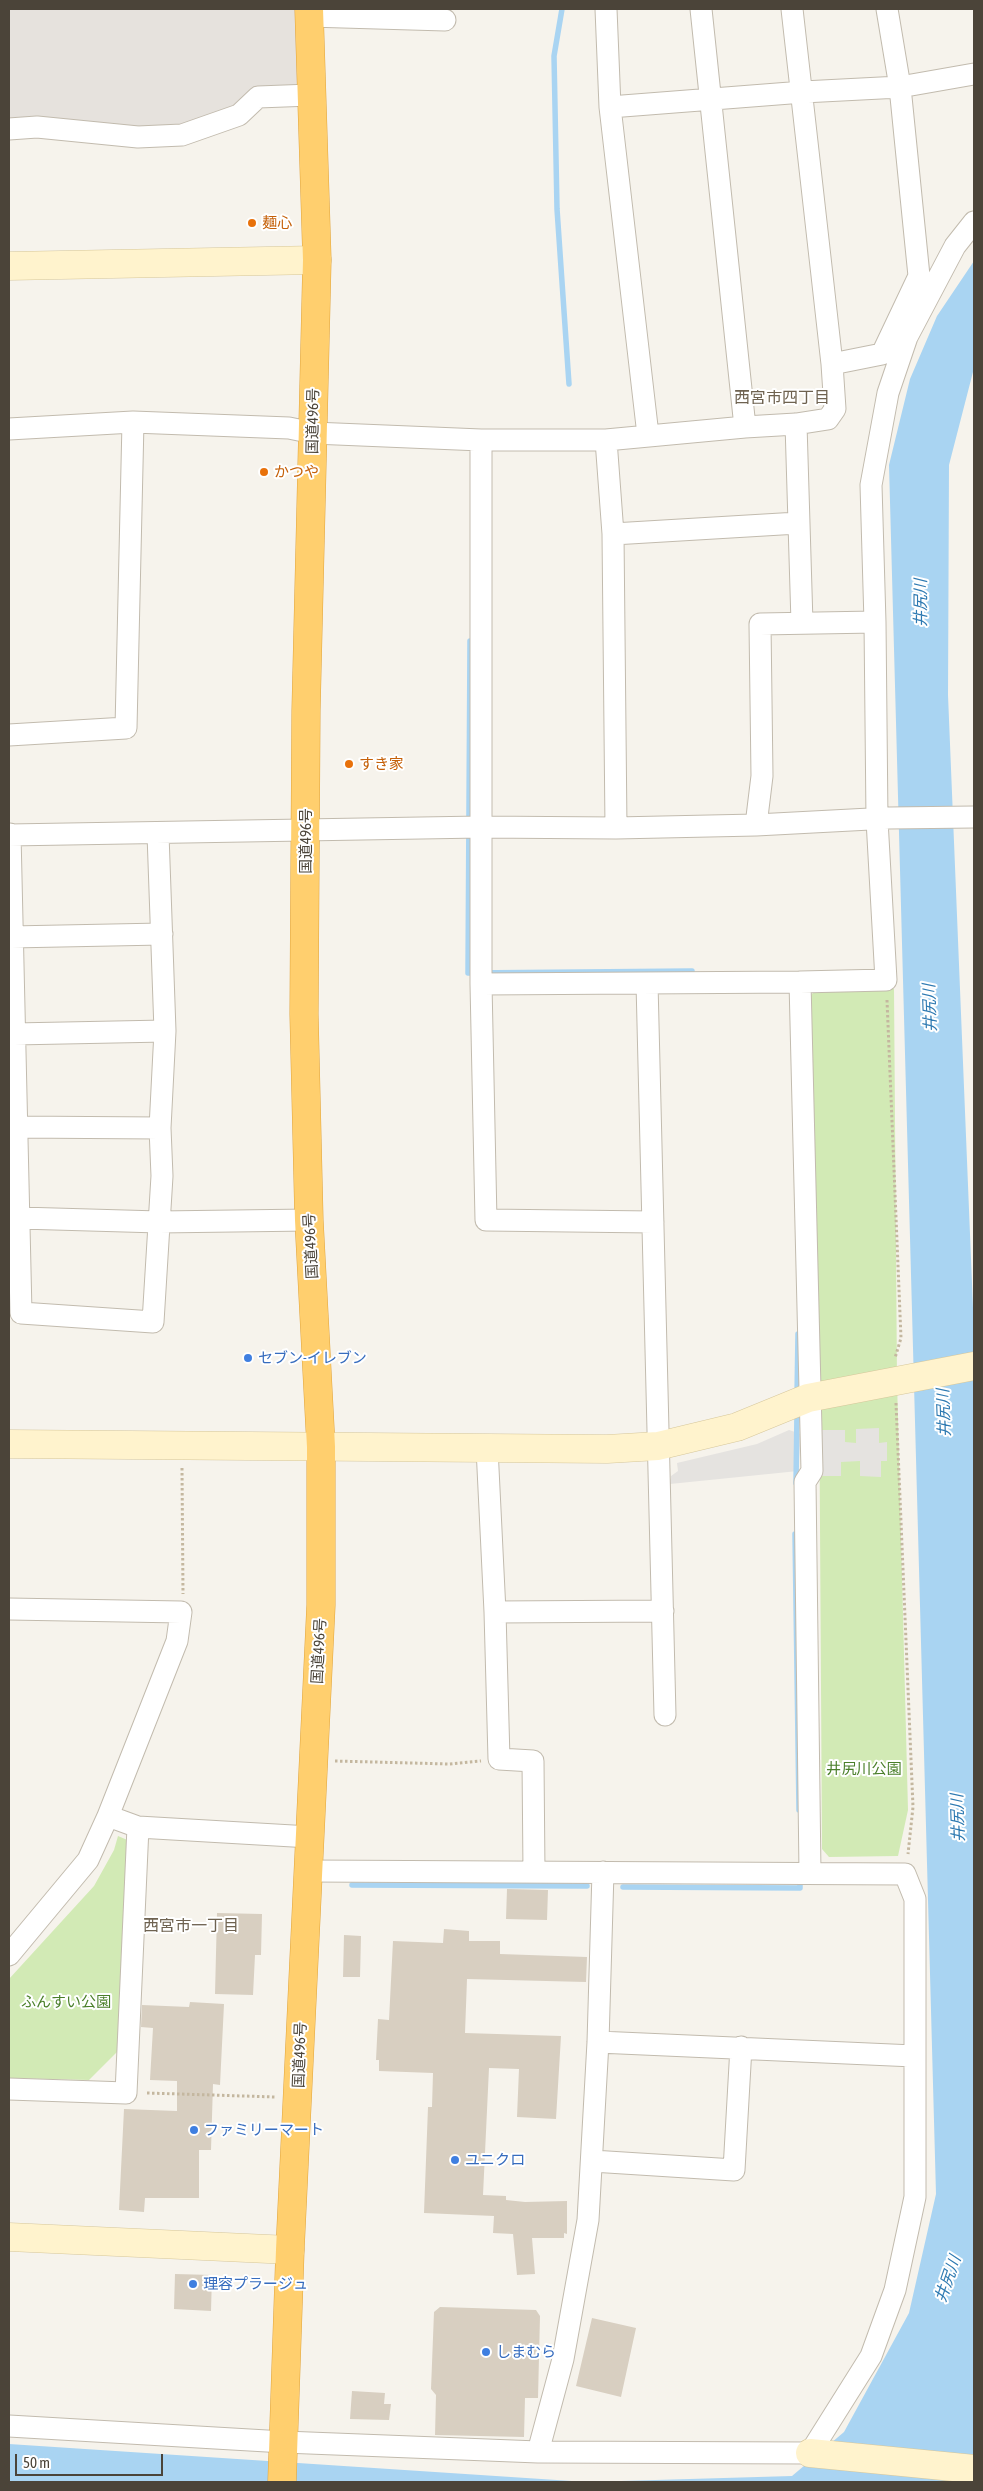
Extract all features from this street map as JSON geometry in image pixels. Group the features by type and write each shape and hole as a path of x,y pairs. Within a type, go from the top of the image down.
{"highway":[{"name":"国道496号","path":"282,2482 290,2250 321,1605 320,1447 309,1220 304,1014 306,711 317,260 309,12"}],"street":[{"path":"606,9 610,107 648,435"},
{"path":"701,9 745,427"},
{"path":"9,429 132,422 289,428 313,433 481,440 606,440 796,424 828,419 835,409 832,364 803,92 792,9"},
{"path":"832,364 882,354 919,276 900,87 887,9"},
{"path":"309,12 445,20"},
{"path":"610,107 711,98 900,87 974,74"},
{"path":"9,129 37,127 138,137 182,135 239,115 258,97 311,95"},
{"path":"481,984 886,980 883,819 871,485 888,392 907,337 955,246 974,222"},
{"path":"9,266 317,260"},
{"path":"9,735 126,728 132,422"},
{"path":"796,424 802,623"},
{"path":"481,440 481,984 486,1220 653,1222"},
{"path":"606,440 613,534 616,828"},
{"path":"613,534 798,523"},
{"path":"756,825 762,776 760,624 875,622"},
{"path":"158,834 165,1031 160,1128 162,1176 154,1322 21,1312 13,1241 20,1218 9,835 158,834 480,827 616,828 972,817"},
{"path":"11,937 162,934"},
{"path":"800,982 808,1398 812,1471 805,1482 810,1873"},
{"path":"648,983 666,1714"},
{"path":"14,1034 165,1031"},
{"path":"16,1127 160,1128"},
{"path":"20,1218 159,1222 309,1220"},
{"path":"9,1444 607,1449 658,1446 737,1427 808,1398 974,1366"},
{"path":"487,1448 495,1612 499,1759 533,1761 534,1872"},
{"path":"9,1609 181,1612 177,1641 108,1816 88,1860 19,1927 9,1955"},
{"path":"495,1612 663,1611"},
{"path":"108,1816 138,1827 310,1837"},
{"path":"9,2089 126,2093 138,1827"},
{"path":"308,1871 905,1874 915,1900 915,2197 895,2290 871,2356 810,2454"},
{"path":"538,2452 563,2359 588,2220 598,2042 603,1872"},
{"path":"598,2042 914,2056"},
{"path":"592,2161 734,2170 741,2047"},
{"path":"9,2237 290,2250"},
{"path":"9,2426 284,2447 538,2452 810,2454 974,2469"}],"path":[{"path":"886,980 901,1338 896,1382 913,1807 905,1874"},
{"path":"181,1612 183,1591 182,1446"},
{"path":"313,1761 449,1764 499,1759"},
{"path":"126,2093 298,2098"}],"shaded area":[{"path":"9,9 309,9 311,95 258,97 210,127 9,129"},
{"path":"879,1428 879,1443 887,1442 887,1461 881,1461 881,1477 860,1476 860,1461 841,1462 841,1476 820,1476 819,1430 845,1430 845,1442 856,1443 856,1429"},
{"path":"789,1430 801,1434 798,1471 670,1484 671,1476 678,1471 677,1463 757,1444"}],"green space":[{"name":"井尻川公園","path":"894,989 897,1380 908,1810 898,1856 829,1857 822,1849 819,1364 808,998 816,990"},
{"name":"ふんすい公園","path":"118,1836 132,1842 118,2051 89,2080 9,2078 9,1979 94,1886 114,1850"}],"water":[{"name":"井尻川","path":"974,261 974,368 949,465 948,695 974,1332 974,2482 587,2482 792,2476 844,2432 909,2313 936,2194 889,465 910,379 937,316"},
{"path":"9,2444 587,2482 9,2482"}],"building":[{"path":"507,1889 548,1890 547,1920 506,1919"},
{"path":"217,1913 262,1914 261,1955 255,1955 253,1995 215,1994"},
{"path":"444,1929 469,1931 469,1941 500,1941 500,1954 587,1957 586,1982 467,1979 465,2033 561,2036 556,2119 517,2117 519,2069 489,2068 483,2195 506,2196 506,2200 525,2202 567,2201 567,2234 564,2233 564,2238 532,2238 535,2274 517,2275 513,2234 493,2233 494,2216 424,2213 428,2107 432,2107 433,2073 379,2071 379,2060 376,2060 378,2019 389,2020 393,1941 443,1943"},
{"path":"344,1935 361,1936 360,1977 343,1977"},
{"path":"190,2002 224,2004 220,2085 213,2084 211,2150 199,2150 199,2198 145,2198 144,2212 119,2210 124,2109 177,2111 177,2081 150,2080 153,2028 141,2027 142,2005 189,2007"},
{"name":"理容プラージュ","path":"175,2274 212,2275 211,2311 174,2309"},
{"name":"しまむら","path":"440,2307 536,2310 540,2316 538,2398 525,2398 524,2437 435,2435 436,2395 431,2389 434,2312"},
{"path":"592,2318 636,2328 621,2397 576,2386"},
{"path":"352,2391 385,2393 384,2404 391,2404 389,2420 350,2419"}],"waterway":[{"path":"562,9 554,56 557,209 569,384"},
{"path":"470,641 468,973 692,971"},
{"path":"797,1395 798,1334"},
{"path":"796,1483 797,1412"},
{"path":"795,1534 799,1810"},
{"path":"623,1887 800,1888 800,1877"},
{"path":"352,1885 587,1886"}],"place":[{"name":"麺心","path":"252,223"},
{"name":"かつや","path":"264,472"},
{"name":"すき家","path":"349,764"},
{"name":"セブン-イレブン","path":"248,1358"},
{"name":"ファミリーマート","path":"194,2130"},
{"name":"ユニクロ","path":"455,2160"},
{"name":"理容プラージュ","path":"193,2284"},
{"name":"しまむら","path":"486,2352"}],"district":[{"name":"西宮市四丁目","path":"782,398"},
{"name":"西宮市一丁目","path":"191,1926"}]}
